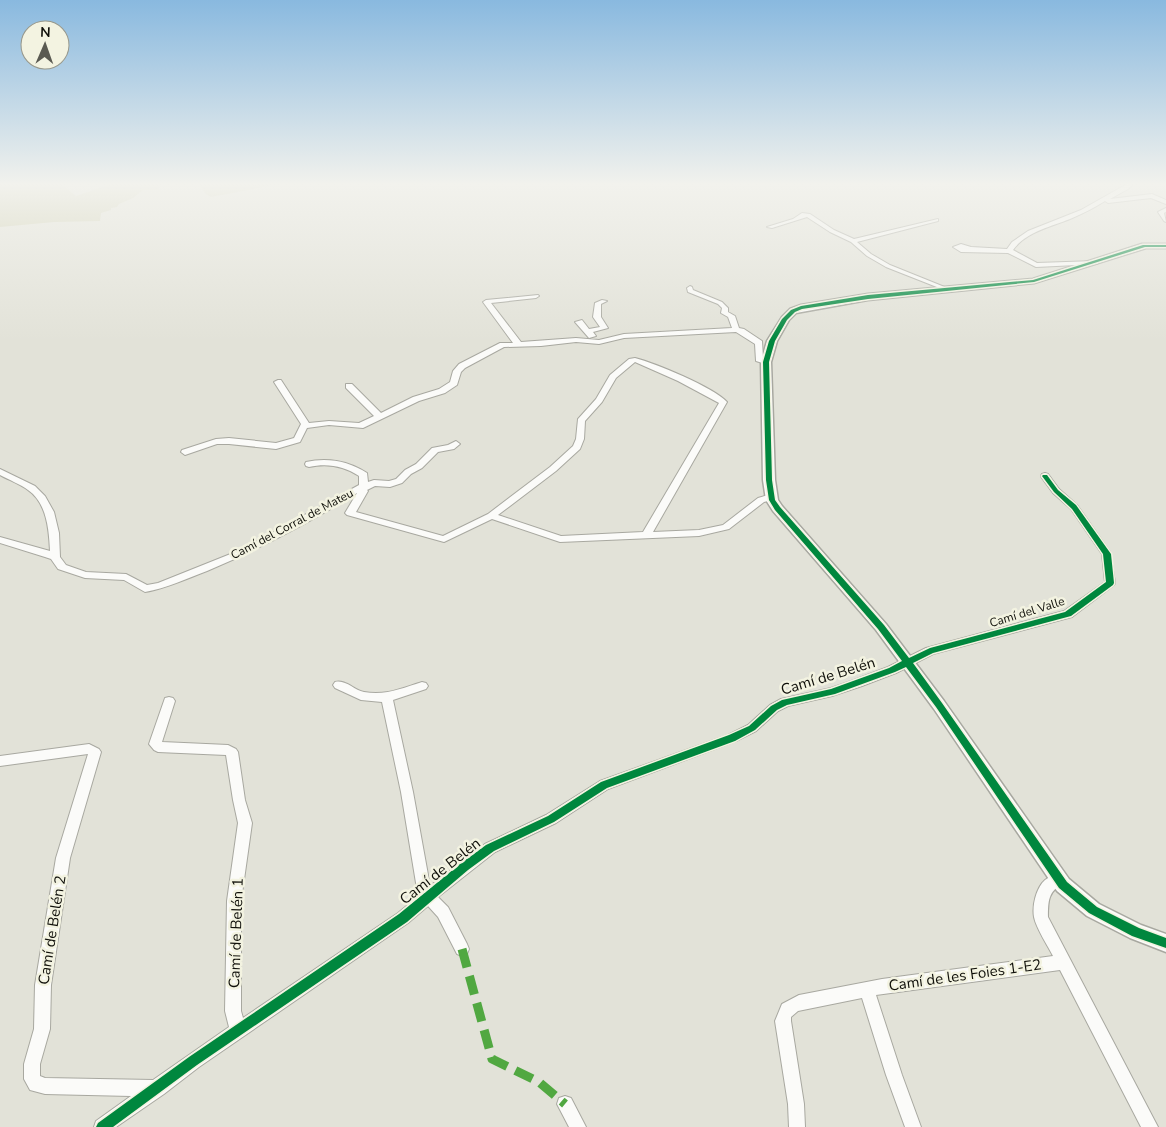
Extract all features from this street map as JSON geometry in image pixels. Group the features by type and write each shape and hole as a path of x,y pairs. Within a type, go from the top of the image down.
{"main road":[{"path":"1166,246 1145,246 1034,281 837,301 793,311 785,319 772,342 766,362 769,480 776,508 857,597 906,661 1059,880 1077,899 1093,910 1136,932 1166,943"}],"street":[{"path":"845,237 853,240 869,255 888,266 949,290"},
{"path":"853,240 867,237"},
{"path":"1009,251 1025,237"},
{"path":"970,249 1009,251 1036,265 1095,263"},
{"path":"690,288 690,291 720,303 725,308 725,313 731,316 736,330"},
{"path":"518,344 486,302 536,296"},
{"path":"589,331 604,328 596,317 598,303 604,301"},
{"path":"579,322 589,331 595,342"},
{"path":"306,425 329,423 360,426 416,399 442,391 454,383 457,371 462,366 497,347 518,344 541,344 576,340 595,342 624,336 736,330 741,331 759,343 759,359 766,362"},
{"path":"492,516 553,469 577,447 584,418 599,400 613,377 632,361 642,362 720,398 722,404 648,531 648,536"},
{"path":"278,382 306,425"},
{"path":"349,386 379,416"},
{"path":"185,452 216,442 229,441 276,446 297,440 306,425"},
{"path":"362,488 374,484 399,482 408,472 419,466 436,450 456,444"},
{"path":"309,464 326,461 353,469 364,475 366,479 362,488"},
{"path":"0,472 32,488 42,498 49,512 54,533 55,557 0,540"},
{"name":"Camí del Valle","path":"906,661 930,651 1068,614 1110,583 1107,554 1074,507 1056,491 1045,476"},
{"name":"Camí del Corral de Mateu","path":"55,557 62,567 77,573 97,576 118,575 126,577 145,588 160,586 246,551 332,505 352,491 362,488 363,491 350,513 437,538 444,539 492,516"},
{"path":"492,516 560,539 698,533 726,527 761,500 772,497"},
{"name":"Camí de Belén","path":"102,1127 238,1030 347,958 428,898 464,867 490,848 552,819 604,785 732,738 752,728 774,708 785,702 832,692 892,670 906,661"},
{"path":"339,685 361,696 386,698 422,686"},
{"path":"386,698 407,792 421,879 428,898 443,912 462,949"},
{"name":"Camí de Belén 1","path":"170,701 155,744 158,747 232,752 240,809 245,823 234,901 233,1011 238,1030"},
{"name":"Camí de Belén 2","path":"0,760 89,749 95,752 63,858 43,985 42,1029 32,1064 32,1079 36,1084 45,1086 158,1088"},
{"name":"Camí de les Foies 1-E2","path":"1059,880 1047,886 1041,905 1041,918 1150,1127"},
{"name":"Camí de les Foies 1-E2","path":"797,1127 796,1104 783,1021 784,1013 788,1008 799,1003 867,989 1063,962"},
{"path":"867,989 894,1075 913,1127"},
{"path":"565,1104 578,1127"}],"marked path":[{"path":"462,949 492,1059 539,1082 565,1104"}],"cycle path":[{"path":"1166,246 1145,246 1034,281 868,297 801,308 793,311 785,319 772,341 766,362 769,480 772,500 777,508 881,627 939,705 1063,885 1093,910 1136,932 1166,943"},
{"path":"102,1127 193,1061 403,918 490,848 551,819 604,785 732,738 752,728 774,708 785,702 832,692 858,683 892,670 930,651 1068,614 1110,583 1107,554 1074,507 1056,491 1045,476"}]}
